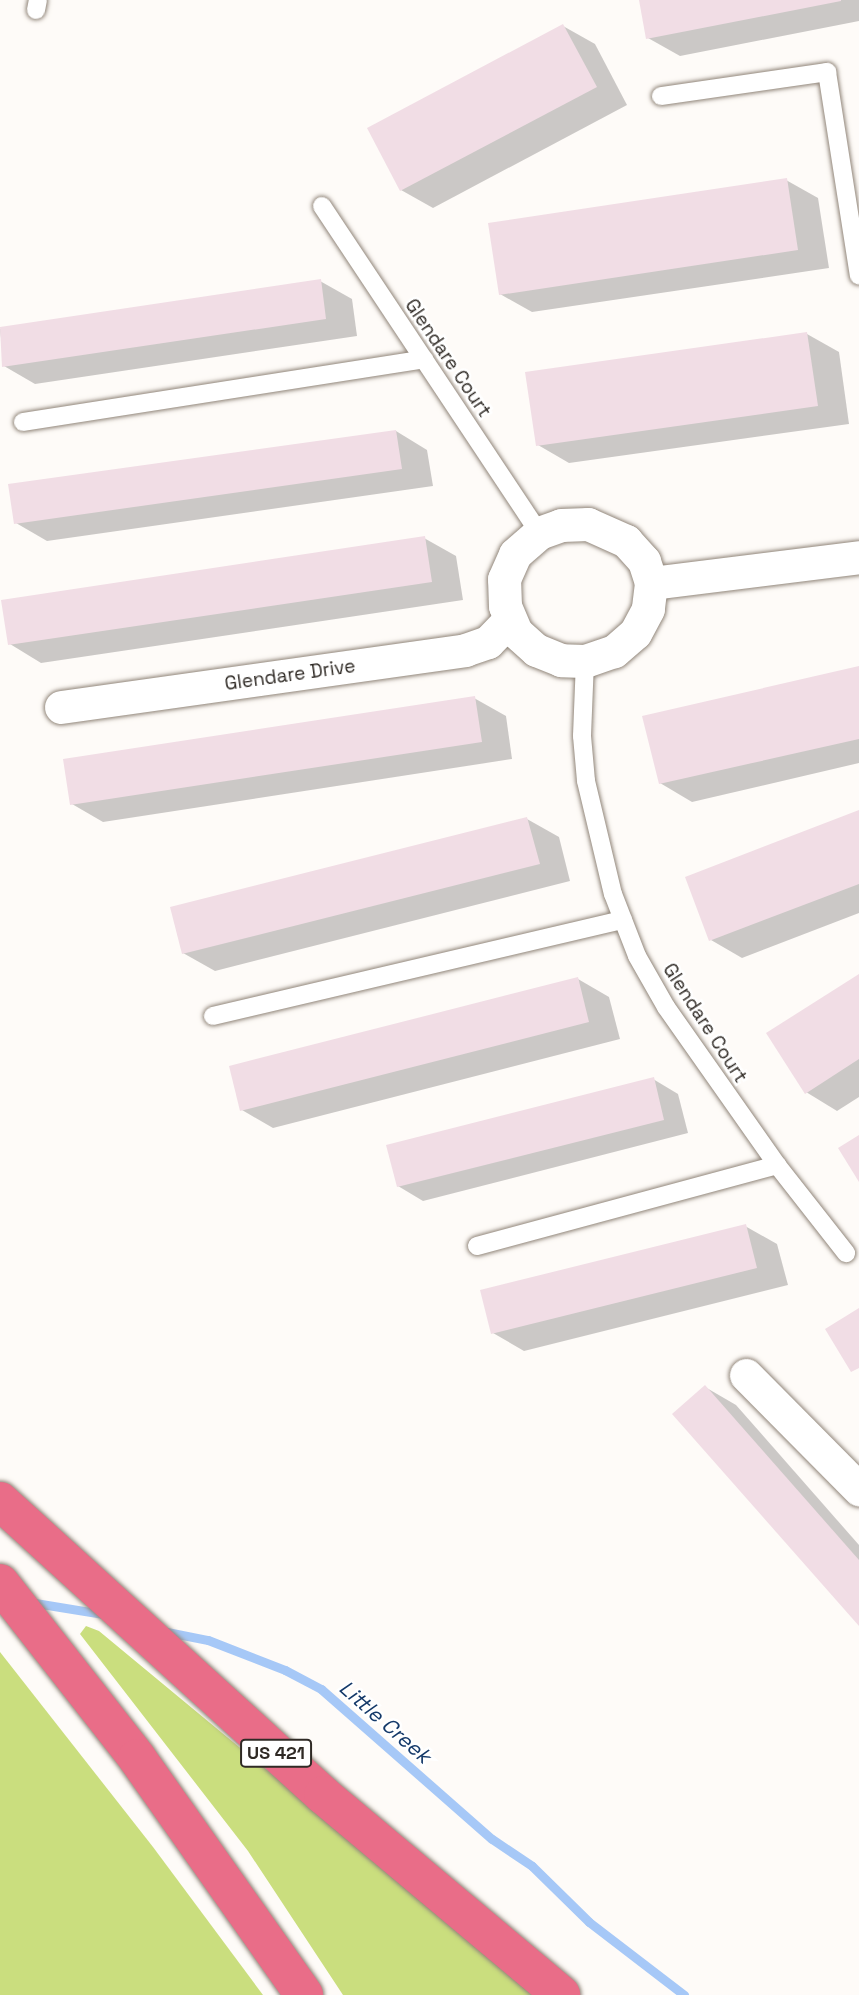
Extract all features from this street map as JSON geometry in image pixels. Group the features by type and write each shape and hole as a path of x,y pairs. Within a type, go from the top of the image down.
{"highway":[{"name":"US 421","path":"0,1501 323,1795 561,1995"},
{"path":"0,1583 137,1758 304,1995"}],"street":[{"path":"588,524 614,533 644,561 651,583 648,609 635,633 614,651 584,661 561,660 536,650 509,620 503,593 509,566 524,543 539,533 561,525 588,524"},
{"path":"651,583 859,557"},
{"name":"Glendare Drive","path":"61,707 465,650 488,642 509,620"},
{"path":"746,1375 847,1457 859,1489"}],"lane":[{"path":"661,96 827,72 859,276"},
{"name":"Glendare Court","path":"322,206 539,533"},
{"path":"23,422 424,359"},
{"name":"Glendare Court","path":"584,661 582,736 586,781 623,920 666,1007 776,1165 846,1253"},
{"path":"213,1016 623,920"},
{"path":"477,1247 776,1165"}],"green space":[{"path":"86,1626 99,1631 539,1995 343,1995 248,1851 80,1634"},
{"path":"0,1652 153,1847 263,1995 0,1995"}],"building":[{"path":"639,0 841,0 841,1 646,39"},
{"path":"563,24 597,87 400,191 367,128"},
{"path":"787,178 798,250 499,295 488,223"},
{"path":"321,279 326,319 2,367 0,327"},
{"path":"807,332 818,406 536,446 525,372"},
{"path":"396,430 402,469 14,524 8,484"},
{"path":"425,536 432,582 8,645 1,600"},
{"path":"859,666 859,739 659,784 642,716"},
{"path":"475,696 482,742 70,805 63,759"},
{"path":"859,810 859,884 709,941 685,877"},
{"path":"527,817 540,864 182,954 170,907"},
{"path":"859,974 859,1059 805,1094 766,1033"},
{"path":"578,977 589,1022 240,1111 229,1066"},
{"path":"654,1077 664,1120 397,1187 386,1145"},
{"path":"859,1135 859,1182 838,1148"},
{"path":"746,1224 757,1268 491,1334 480,1290"},
{"path":"859,1308 859,1368 851,1372 825,1329"},
{"path":"705,1385 859,1560 859,1626 672,1414"}],"waterway":[{"name":"Little Creek","path":"29,1602 108,1615"},
{"name":"Little Creek","path":"162,1631 208,1640 285,1670 321,1689 492,1839 532,1866 589,1922 684,1995"}]}
